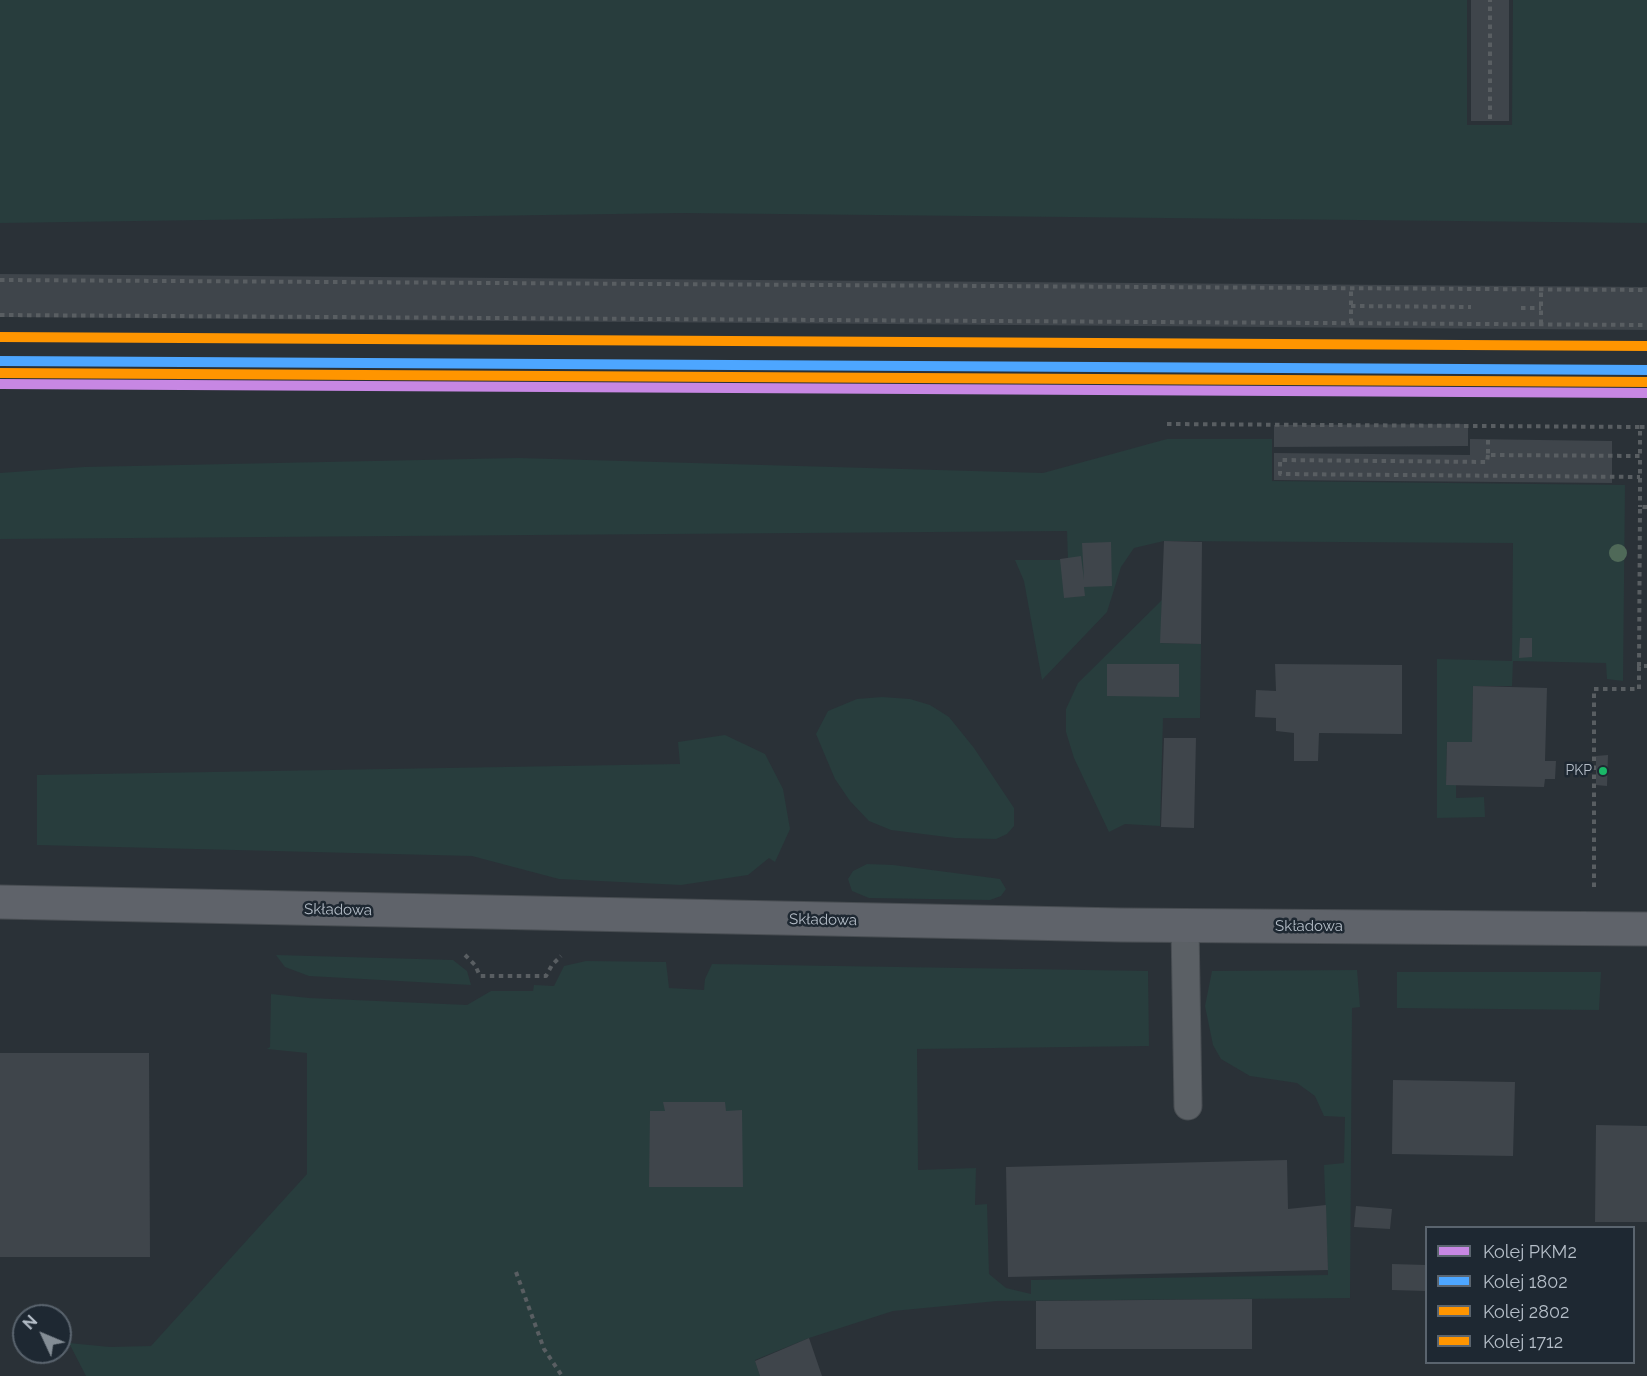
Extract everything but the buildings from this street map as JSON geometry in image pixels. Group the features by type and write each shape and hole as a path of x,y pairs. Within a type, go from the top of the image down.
{"street":[{"name":"Składowa","path":"0,902 1185,926 1647,929"}],"lane":[{"path":"1185,926 1188,1106"}],"path":[{"path":"1490,0 1490,119"},
{"path":"0,280 1647,290"},
{"path":"1351,288 1351,323"},
{"path":"1541,289 1541,324"},
{"path":"1351,306 1471,307"},
{"path":"1521,308 1541,308"},
{"path":"0,315 1647,325"},
{"path":"1167,424 1647,427"},
{"path":"1594,894 1594,689 1639,689 1640,427"},
{"path":"1488,440 1487,462 1280,460 1280,474 1640,477"},
{"path":"1488,455 1640,456"},
{"path":"1640,507 1647,507"},
{"path":"1639,666 1647,666"},
{"path":"516,1272 544,1349 562,1376"}],"green space":[{"path":"0,0 1467,0 1467,125 1512,125 1513,0 1647,0 1647,223 682,213 0,223"},
{"path":"1167,439 1272,439 1272,481 1625,485 1623,681 1607,679 1606,663 1513,661 1512,686 1473,686 1472,742 1447,742 1446,785 1456,785 1456,798 1484,797 1485,817 1437,818 1437,659 1512,661 1513,543 1164,541 1134,548 1121,567 1107,612 1042,680 1024,581 1015,560 1068,560 1067,531 0,539 0,473 84,467 518,458 1043,473"},
{"path":"1162,600 1161,643 1201,644 1200,718 1163,718 1160,826 1125,824 1109,832 1074,758 1066,732 1066,709 1078,683"},
{"path":"882,697 910,699 930,705 949,717 974,748 1014,808 1014,826 1007,834 996,839 955,838 891,830 869,821 850,801 835,779 816,734 828,711 857,699"},
{"path":"725,735 765,754 783,789 790,829 775,862 769,858 748,875 681,885 559,879 472,856 37,845 37,775 680,764 678,742"},
{"path":"867,864 893,865 1000,879 1006,889 1001,896 990,900 869,898 852,891 848,879 853,871"},
{"path":"276,955 453,960 467,971 471,985 309,976 285,967"},
{"path":"586,961 666,962 669,988 704,990 705,979 712,964 1148,971 1149,1046 917,1049 918,1170 976,1168 975,1205 987,1204 989,1274 1006,1288 1031,1294 1031,1280 1328,1275 1324,1165 1344,1163 1345,1117 1324,1116 1315,1096 1297,1083 1250,1076 1221,1059 1213,1045 1205,1006 1212,971 1357,970 1360,1007 1352,1008 1350,1298 997,1301 893,1311 809,1338 755,1360 760,1376 86,1376 72,1349 72,1343 110,1347 151,1346 307,1174 307,1053 267,1049 270,1047 271,994 309,998 467,1005 491,991 533,991 534,985 554,986 564,966"},
{"path":"1397,972 1601,972 1599,1010 1397,1008"}],"rail line":[{"name":"2802","path":"0,337 1647,346"},
{"name":"1802","path":"0,361 1647,370"},
{"name":"1712","path":"0,373 1647,382"},
{"name":"PKM2","path":"0,384 1647,393"}],"place":[{"name":"PKP","path":"1603,771"}]}
